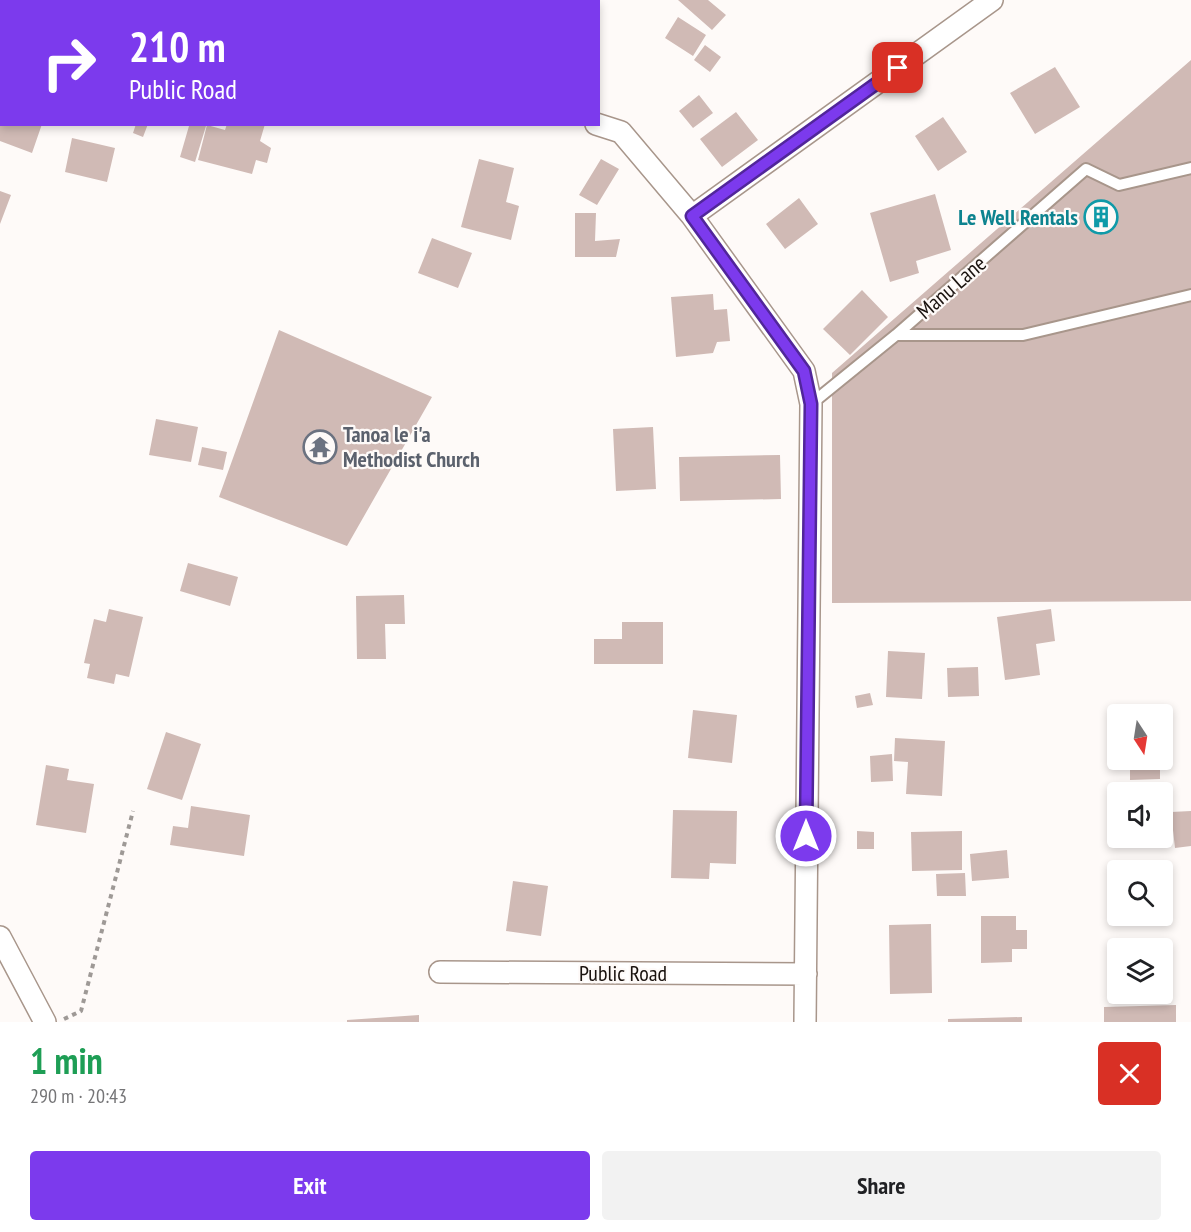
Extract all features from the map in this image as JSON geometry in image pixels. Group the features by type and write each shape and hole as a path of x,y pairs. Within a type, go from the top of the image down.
{"street":[{"path":"692,216 992,0"},
{"path":"600,125 621,132 692,216 804,371 811,404 805,1022"},
{"path":"0,937 45,1022"},
{"name":"Public Road","path":"440,972 806,974"}],"lane":[{"name":"Manu Lane","path":"811,404 896,335 1086,169 1119,186 1191,168"},
{"name":"Manu Lane","path":"896,335 1023,336 1191,295"}],"path":[{"path":"58,1022 81,1011 133,811"}],"building":[{"path":"678,0 708,0 726,15 712,30"},
{"path":"678,17 706,35 693,56 665,38"},
{"path":"705,45 721,57 710,72 694,60"},
{"name":"Le Well Rentals","path":"1191,60 1191,601 832,603 832,373"},
{"path":"1055,67 1080,107 1035,134 1010,93"},
{"path":"699,95 713,113 693,128 679,111"},
{"path":"736,112 758,140 722,167 700,139"},
{"path":"943,117 967,152 938,171 915,136"},
{"path":"0,126 41,126 32,153 0,141"},
{"path":"135,126 147,126 143,137 133,133"},
{"path":"189,126 206,126 195,162 180,157"},
{"path":"207,126 225,130 226,126 264,126 260,141 271,148 267,163 256,160 252,174 198,160"},
{"path":"72,138 115,148 107,182 65,172"},
{"path":"479,159 514,168 506,202 519,206 511,240 461,227"},
{"path":"601,159 619,169 597,205 579,195"},
{"path":"0,191 11,195 0,224"},
{"path":"935,194 951,250 916,261 919,273 890,282 870,213"},
{"path":"799,198 818,224 785,249 766,224"},
{"path":"575,213 596,213 595,241 620,239 616,257 575,257"},
{"path":"432,238 472,253 458,288 418,273"},
{"path":"862,290 888,317 850,355 823,329"},
{"path":"713,294 714,310 727,309 730,341 717,342 713,353 676,357 671,297"},
{"name":"Tanoa le i'a Methodist Church","path":"279,330 432,397 347,546 219,497"},
{"path":"156,419 198,427 191,462 149,455"},
{"path":"653,427 656,489 616,491 613,429"},
{"path":"202,447 227,452 223,470 198,465"},
{"path":"780,455 781,499 680,501 679,457"},
{"path":"188,563 238,577 230,606 180,591"},
{"path":"404,595 405,624 385,624 386,659 357,659 356,596"},
{"path":"109,609 143,617 129,677 116,674 114,684 87,678 90,664 84,663 94,619 106,622"},
{"path":"1051,609 1055,641 1036,644 1040,675 1005,680 997,617"},
{"path":"622,622 663,622 663,664 594,664 594,639 622,639"},
{"path":"888,651 925,653 922,699 886,697"},
{"path":"978,667 979,696 948,697 947,668"},
{"path":"870,693 873,705 857,708 855,696"},
{"path":"693,710 737,715 732,763 688,758"},
{"path":"166,732 201,744 182,800 147,789"},
{"path":"895,738 945,741 942,796 906,794 908,762 894,761"},
{"path":"892,754 893,781 871,782 870,756"},
{"path":"46,765 69,769 67,780 94,784 86,833 36,825"},
{"path":"1130,770 1160,770 1160,779 1130,780"},
{"path":"191,806 250,815 244,856 170,845 173,826 188,828"},
{"path":"673,810 737,811 736,864 710,863 709,879 671,878"},
{"path":"1191,811 1191,846 1175,848 1173,812"},
{"path":"857,831 874,832 874,849 857,849"},
{"path":"962,831 962,870 912,871 911,832"},
{"path":"1007,850 1009,878 972,881 970,854"},
{"path":"965,873 966,896 937,896 936,874"},
{"path":"513,881 548,886 541,936 506,931"},
{"path":"981,916 1016,916 1016,930 1027,930 1027,949 1012,949 1012,962 981,963"},
{"path":"931,924 932,993 890,994 889,925"},
{"path":"1176,1005 1176,1022 1104,1022 1104,1007"},
{"path":"419,1015 419,1022 347,1022 347,1020"},
{"path":"1022,1017 1022,1022 948,1022 948,1019"}],"place":[{"name":"Le Well Rentals","path":"1101,217"},
{"name":"Tanoa le i'a Methodist Church","path":"320,447"}],"route":[{"path":"806,836 811,404 804,371 692,216 898,68"}]}
